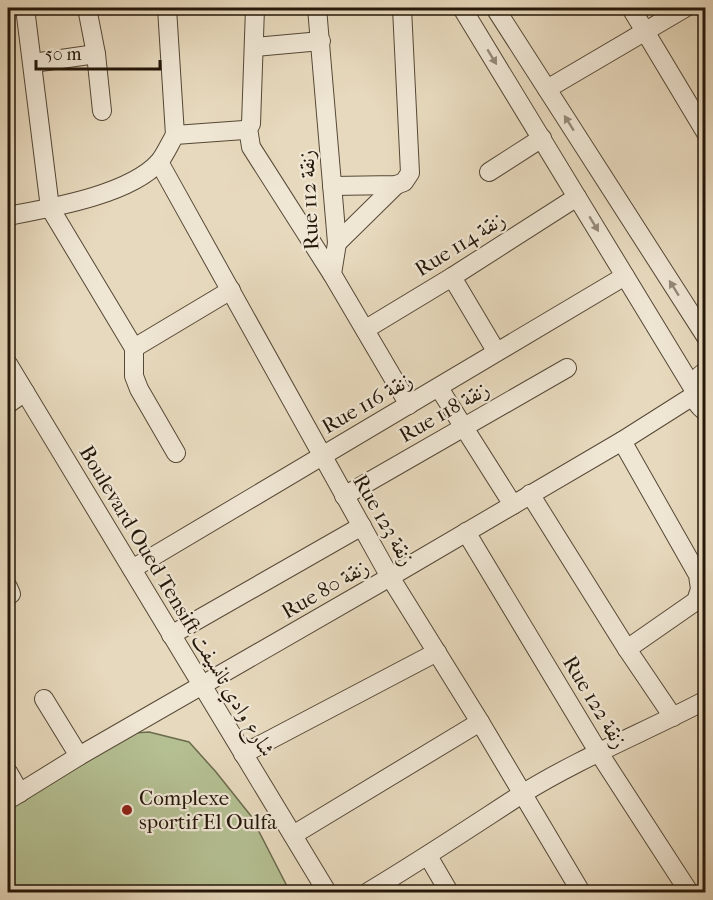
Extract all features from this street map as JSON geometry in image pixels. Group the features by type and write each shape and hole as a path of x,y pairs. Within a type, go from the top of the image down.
{"street":[{"path":"25,8 50,208 134,348 134,376 139,389 176,453"},
{"path":"87,8 96,54 102,111"},
{"path":"8,216 95,196 140,176 159,162 176,135 167,8"},
{"path":"176,135 244,130 251,124 255,8"},
{"name":"Rue 112 زنقة","path":"317,8 337,243 332,274 366,328 409,405"},
{"path":"337,243 410,172 402,8"},
{"path":"462,8 625,276 693,392 696,404 705,412"},
{"path":"495,8 705,337"},
{"path":"631,8 705,133"},
{"path":"547,88 685,8"},
{"path":"255,47 321,41"},
{"path":"33,63 96,54"},
{"path":"248,128 254,154 332,274"},
{"path":"489,172 542,138"},
{"name":"Rue 123 زنقة","path":"159,162 390,577 581,892"},
{"path":"332,186 400,183"},
{"name":"Rue 114 زنقة","path":"366,328 452,277 577,196"},
{"name":"Rue 116 زنقة","path":"132,569 439,388 495,351 625,276"},
{"path":"452,277 495,351"},
{"path":"134,348 231,291"},
{"name":"Boulevard Oued Tensift شارع وادي تانسيفت","path":"8,364 327,892"},
{"name":"Rue 118 زنقة","path":"344,496 567,368"},
{"path":"693,392 696,379 705,371"},
{"path":"439,388 513,505"},
{"path":"8,404 25,392"},
{"name":"Rue 80 زنقة","path":"14,796 622,441 693,392"},
{"path":"622,441 698,575 700,589 696,601 627,649"},
{"path":"530,494 627,649 673,717"},
{"path":"171,634 362,526"},
{"name":"Rue 122 زنقة","path":"466,532 599,753 689,892"},
{"path":"8,587 11,594 8,596"},
{"path":"243,754 437,652"},
{"path":"44,699 79,756"},
{"path":"368,892 523,794 705,700"},
{"path":"293,836 480,722"},
{"path":"8,772 14,796"},
{"path":"428,856 449,892"}],"green space":[{"name":"Complexe sportif El Oulfa","path":"149,732 189,742 216,772 251,816 290,892 8,892 8,803 119,734"}],"place":[{"name":"Complexe sportif El Oulfa","path":"127,810"}]}
